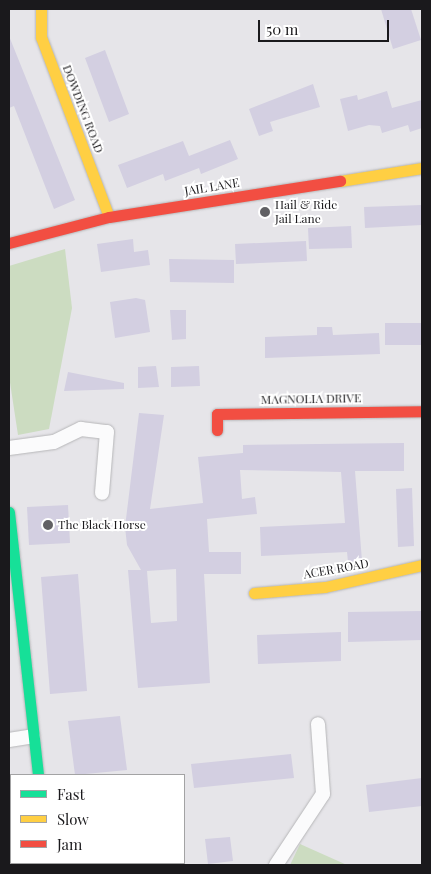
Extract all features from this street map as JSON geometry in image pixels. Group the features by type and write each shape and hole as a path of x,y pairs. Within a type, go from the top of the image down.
{"street":[{"name":"DOWDING ROAD","path":"42,9 42,37 109,217"},
{"name":"JAIL LANE","path":"9,243 109,217 422,168"},
{"name":"MAGNOLIA DRIVE","path":"217,430 217,414 422,411"},
{"path":"9,448 54,442 81,429 107,432 102,493"},
{"path":"9,521 38,774"},
{"name":"ACER ROAD","path":"254,594 325,586 422,565"},
{"path":"276,865 323,794 318,724"},
{"path":"9,740 33,736"}],"green space":[{"path":"65,249 72,308 49,429 18,435 9,376 9,266"},
{"path":"300,844 347,865 290,865"}],"building":[{"path":"381,9 411,9 421,40 393,49"},
{"path":"9,36 75,200 54,209 14,106 9,108"},
{"path":"105,50 129,114 109,122 85,58"},
{"path":"313,84 320,107 270,122 273,131 259,136 249,109"},
{"path":"387,91 392,108 422,100 422,128 410,132 408,125 382,133 380,126 369,125 348,131 340,99 357,95 358,100"},
{"path":"230,140 238,159 201,174 199,168 165,181 163,174 127,188 118,165 183,141 189,156"},
{"path":"422,205 422,225 365,228 364,207"},
{"path":"351,226 352,248 309,249 308,228"},
{"path":"133,239 134,252 148,250 150,265 101,272 97,244"},
{"path":"306,241 307,261 236,264 235,244"},
{"path":"169,259 234,260 234,283 170,282"},
{"path":"136,298 145,300 150,332 115,338 110,302"},
{"path":"170,310 186,310 186,339 172,340"},
{"path":"385,323 422,323 422,345 385,345"},
{"path":"317,327 332,327 333,335 379,333 380,354 265,358 265,337 317,335"},
{"path":"156,366 159,387 138,388 138,367"},
{"path":"199,366 200,386 171,387 171,367"},
{"path":"68,372 124,383 124,389 64,391"},
{"path":"139,413 164,415 150,509 203,503 198,457 243,453 243,445 404,443 404,471 355,471 362,561 348,562 347,552 261,556 260,527 345,523 341,472 240,470 242,499 255,497 257,514 207,519 209,552 241,552 241,574 204,574 210,683 138,688 128,570 141,570 127,545 125,527","holes":["176,569 177,621 151,623 147,571"]},
{"path":"412,488 414,546 398,547 396,489"},
{"name":"The Black Horse","path":"68,505 70,543 29,545 27,507"},
{"path":"78,574 87,691 50,694 41,577"},
{"path":"422,611 422,640 348,642 348,612"},
{"path":"341,632 341,661 258,664 257,635"},
{"path":"120,716 127,770 75,774 68,721"},
{"path":"291,754 294,778 194,788 191,764"},
{"path":"422,778 422,806 369,812 366,785"},
{"path":"230,837 233,861 208,864 205,839"}],"traffic: fast":[{"path":"9,512 38,774"}],"traffic: slow":[{"path":"41,9 41,37 109,217"},
{"path":"340,181 422,168"},
{"path":"254,593 325,587 422,565"}],"traffic: jam":[{"path":"9,243 109,217 340,181"},
{"path":"217,430 217,414 422,411"}],"place":[{"name":"Hail & Ride Jail Lane","path":"265,212"},
{"name":"The Black Horse","path":"48,525"}]}
